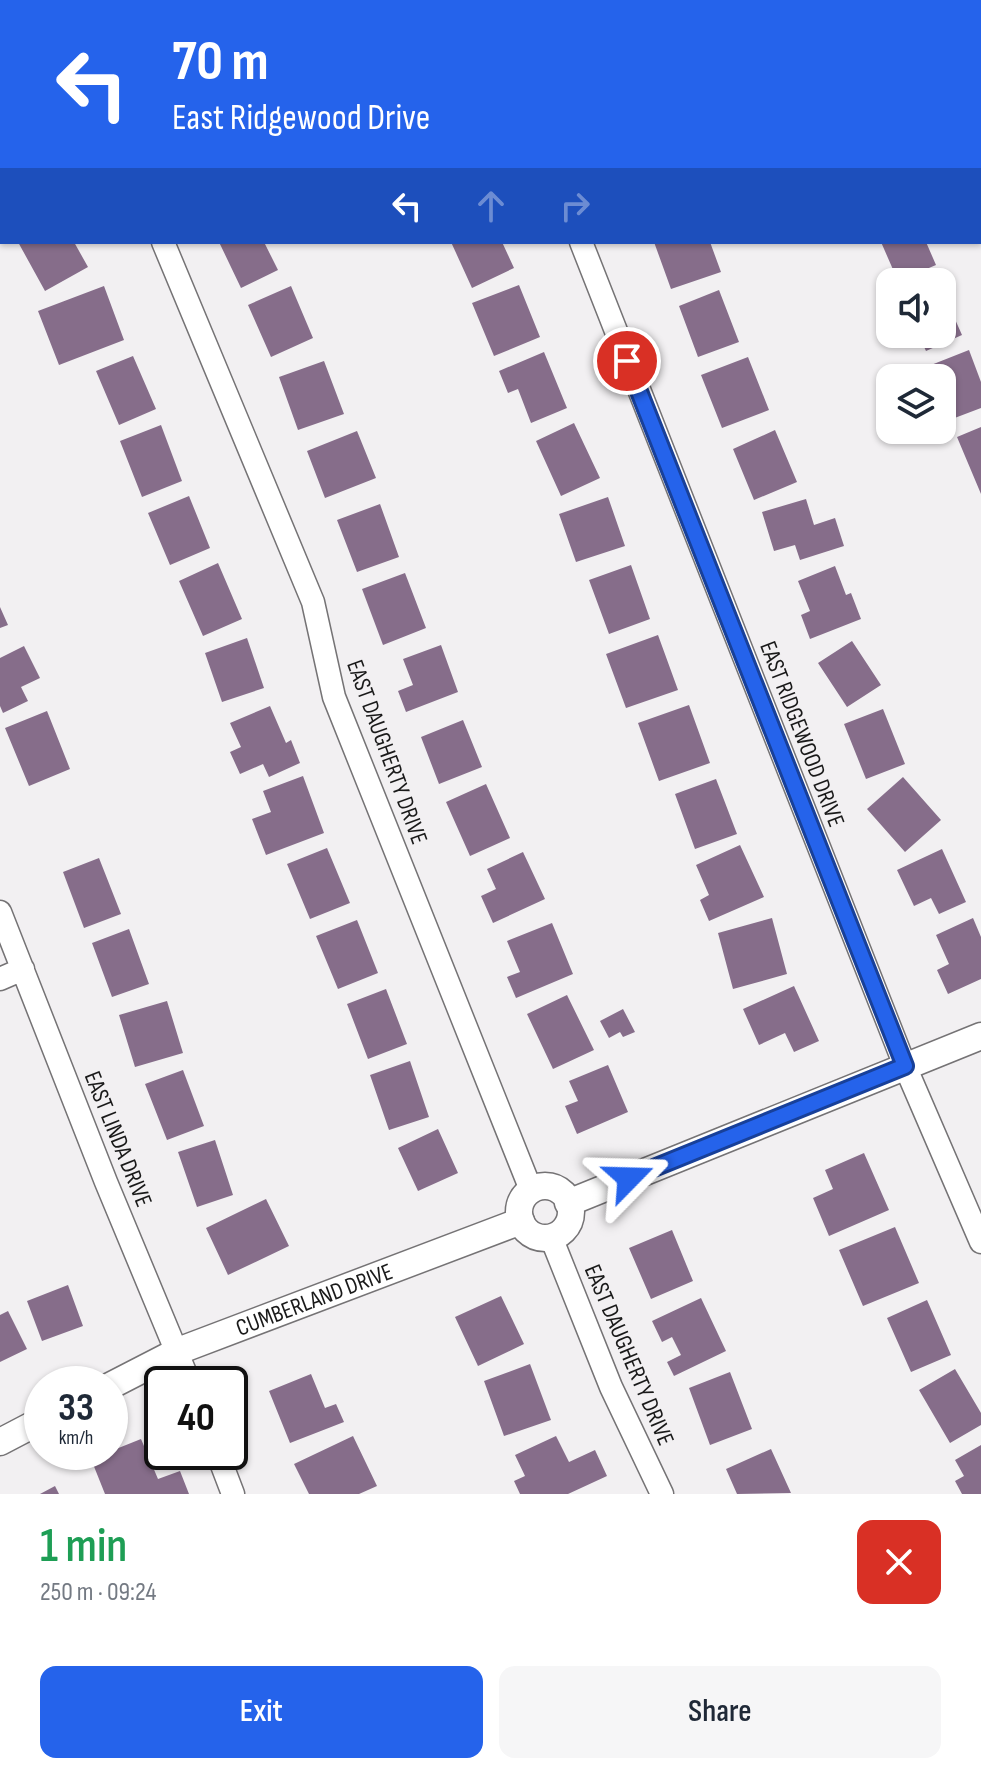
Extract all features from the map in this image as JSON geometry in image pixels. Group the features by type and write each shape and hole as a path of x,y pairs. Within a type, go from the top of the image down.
{"street":[{"name":"EAST DAUGHERTY DRIVE","path":"164,244 313,602 334,697 531,1190"},
{"name":"EAST RIDGEWOOD DRIVE","path":"582,244 905,1066 981,1242"},
{"name":"EAST LINDA DRIVE","path":"0,912 106,1182 183,1366"},
{"path":"0,979 23,969"},
{"path":"568,1203 981,1036"},
{"path":"551,1186 568,1203 569,1222 551,1237 531,1233 521,1221 521,1198 531,1190 551,1186"},
{"name":"CUMBERLAND DRIVE","path":"128,1377 178,1351 521,1221"},
{"name":"EAST DAUGHERTY DRIVE","path":"551,1237 611,1387 662,1494"},
{"path":"0,1442 24,1429"},
{"path":"224,1470 233,1494"}],"building":[{"path":"19,244 75,244 88,267 45,291"},
{"path":"220,244 265,244 278,270 241,288"},
{"path":"452,244 503,244 514,268 472,288"},
{"path":"655,244 711,244 721,272 671,289"},
{"path":"882,244 927,244 936,265 929,268 892,268"},
{"path":"519,285 540,337 494,356 472,303"},
{"path":"104,286 124,340 59,365 38,311"},
{"path":"291,286 313,338 271,357 248,305"},
{"path":"719,290 739,342 698,357 679,306"},
{"path":"956,322 962,335 956,338"},
{"path":"969,350 981,382 981,408 956,417 956,364 934,364"},
{"path":"544,352 567,408 531,423 518,389 508,393 499,371"},
{"path":"133,356 156,409 119,425 96,371"},
{"path":"748,357 769,410 722,428 701,375"},
{"path":"324,361 344,414 298,430 279,377"},
{"path":"574,423 600,478 561,496 536,441"},
{"path":"161,425 182,481 142,497 120,441"},
{"path":"981,427 981,494 957,437"},
{"path":"775,430 797,482 754,500 733,449"},
{"path":"357,431 376,478 325,498 307,451"},
{"path":"189,496 210,548 170,565 148,513"},
{"path":"608,497 625,546 576,562 559,514"},
{"path":"806,499 814,525 835,518 844,546 800,560 795,545 774,551 762,512"},
{"path":"380,504 399,557 357,572 337,520"},
{"path":"218,563 242,619 203,636 179,581"},
{"path":"631,565 650,619 609,634 589,580"},
{"path":"835,566 846,595 851,593 861,619 810,639 801,615 810,611 798,581"},
{"path":"405,573 426,628 383,645 362,589"},
{"path":"0,607 8,625 0,628"},
{"path":"658,635 678,690 626,708 606,654"},
{"path":"247,638 264,688 222,702 205,653"},
{"path":"852,641 881,685 847,707 818,663"},
{"path":"441,645 458,692 406,712 398,691 413,685 403,659"},
{"path":"24,646 40,678 21,687 28,701 3,713 0,706 0,658"},
{"path":"689,705 710,763 659,781 638,723"},
{"path":"270,706 286,743 291,740 300,763 269,777 263,764 240,774 230,752 241,747 230,723"},
{"path":"883,709 905,764 866,779 844,724"},
{"path":"47,711 70,769 29,786 5,728"},
{"path":"463,720 482,767 439,784 421,737"},
{"path":"303,776 324,833 266,855 252,819 271,812 263,791"},
{"path":"903,777 941,820 905,852 867,809"},
{"path":"716,779 737,834 695,849 675,794"},
{"path":"486,784 510,838 470,856 446,802"},
{"path":"740,845 764,897 709,921 700,900 709,895 696,865"},
{"path":"327,848 350,903 310,919 287,864"},
{"path":"942,849 966,902 939,914 931,898 914,906 897,870"},
{"path":"523,852 545,899 493,923 481,896 496,889 487,869"},
{"path":"99,858 121,914 84,928 63,872"},
{"path":"772,918 787,974 733,989 718,933"},
{"path":"973,918 981,937 981,979 948,994 937,970 949,964 936,935"},
{"path":"357,920 378,973 338,989 316,936"},
{"path":"552,923 573,974 516,998 507,977 520,972 507,941"},
{"path":"129,929 149,984 112,997 92,943"},
{"path":"794,986 819,1041 794,1052 785,1033 759,1045 743,1009"},
{"path":"386,989 407,1044 368,1059 347,1004"},
{"path":"567,995 594,1050 553,1069 527,1014"},
{"path":"167,1001 183,1053 135,1067 119,1015"},
{"path":"623,1009 635,1032 623,1037 620,1032 609,1038 600,1021"},
{"path":"410,1061 429,1117 389,1130 370,1075"},
{"path":"608,1065 628,1112 577,1134 565,1106 578,1101 569,1081"},
{"path":"183,1070 204,1126 167,1140 145,1084"},
{"path":"438,1129 458,1173 418,1191 398,1148"},
{"path":"215,1140 233,1195 197,1207 178,1152"},
{"path":"864,1153 889,1210 829,1236 813,1198 833,1189 825,1170"},
{"path":"266,1199 289,1246 228,1275 206,1228"},
{"path":"895,1227 919,1283 863,1306 839,1250"},
{"path":"672,1230 693,1281 651,1299 629,1248"},
{"path":"68,1285 83,1326 42,1341 27,1301"},
{"path":"501,1296 524,1344 478,1366 455,1317"},
{"path":"701,1298 726,1351 674,1376 667,1362 681,1355 672,1337 662,1342 652,1321"},
{"path":"927,1300 951,1355 911,1372 887,1318"},
{"path":"8,1311 27,1349 0,1362 0,1315"},
{"path":"530,1364 551,1420 504,1436 484,1381"},
{"path":"955,1369 981,1413 981,1425 950,1443 919,1390"},
{"path":"730,1372 752,1429 710,1445 689,1388"},
{"path":"311,1374 325,1408 336,1404 344,1422 290,1443 269,1391"},
{"path":"353,1436 377,1486 359,1494 309,1494 294,1464"},
{"path":"556,1436 569,1462 595,1450 607,1476 568,1494 520,1494 514,1481 525,1476 515,1455"},
{"path":"141,1439 144,1470 154,1470 158,1479 180,1471 189,1494 105,1494 95,1470 128,1470 128,1444"},
{"path":"981,1445 981,1494 962,1494 955,1481 964,1476 955,1460"},
{"path":"771,1449 791,1493 737,1494 726,1469"},
{"path":"55,1486 59,1494 40,1494"}],"route":[{"path":"627,361 905,1066 629,1178"}]}
